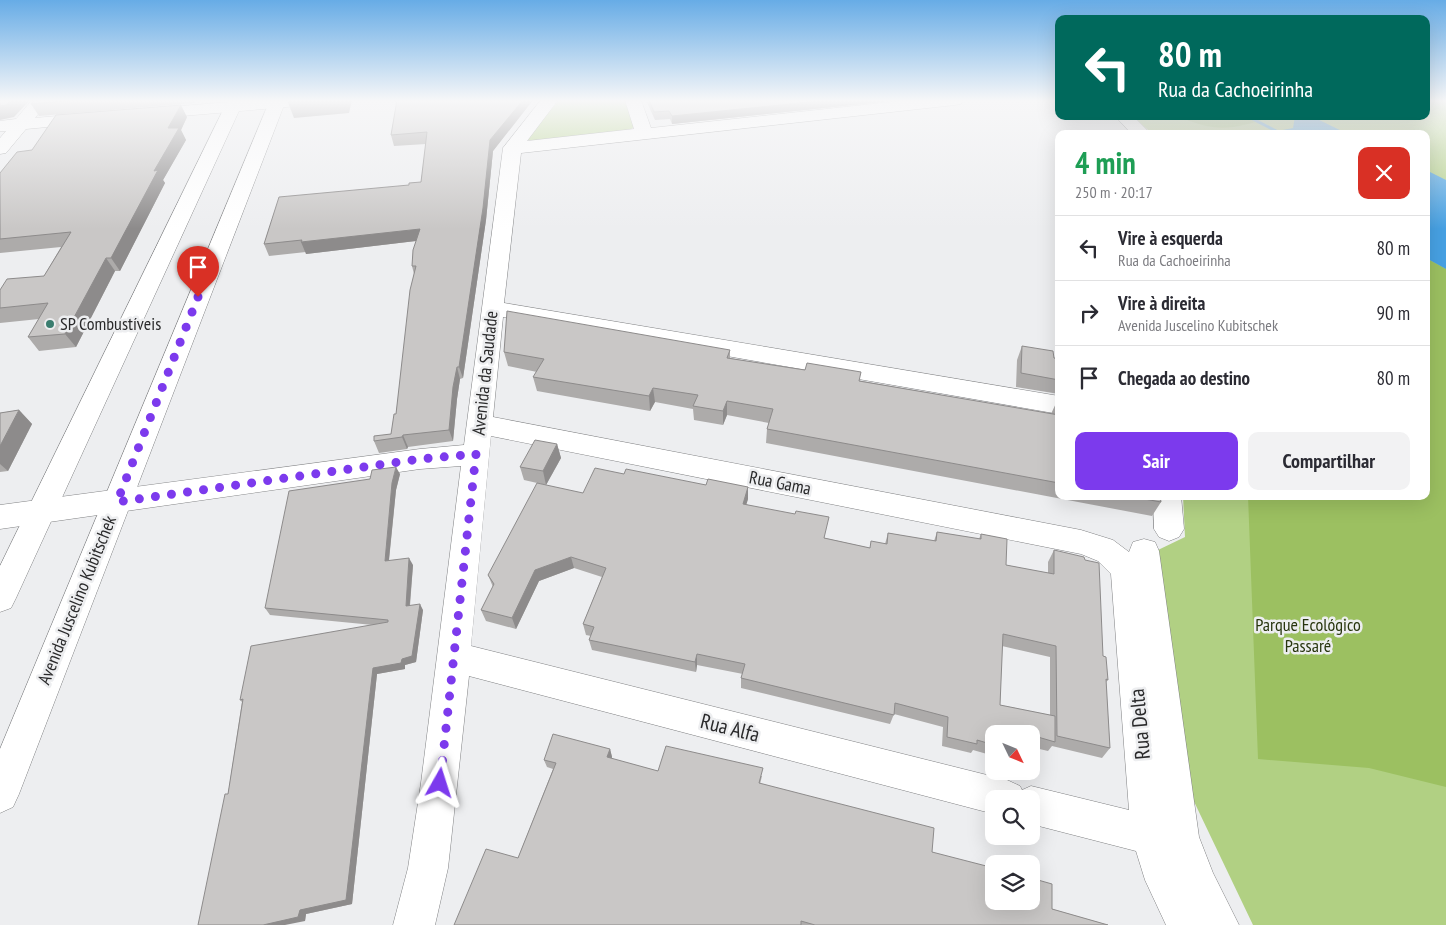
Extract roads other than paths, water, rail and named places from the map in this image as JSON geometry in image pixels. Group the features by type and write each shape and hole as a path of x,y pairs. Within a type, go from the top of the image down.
{"street":[{"path":"0,598 215,143"},
{"name":"Avenida Juscelino Kubitschek","path":"0,794 261,143"},
{"path":"512,148 516,143"},
{"path":"512,148 561,143"},
{"name":"Avenida da Saudade","path":"414,925 428,868 440,783 452,657 512,148"},
{"path":"492,308 1055,404"},
{"name":"Rua Gama","path":"479,424 1081,542"},
{"path":"0,517 420,459 476,454"},
{"path":"1166,500 1157,540 1177,821 1183,846 1197,884 1218,925"},
{"name":"Rua Delta","path":"1081,542 1096,546 1116,557 1122,564 1126,574 1150,835 1165,880 1187,925"},
{"name":"Rua Alfa","path":"452,657 985,793"},
{"path":"1040,807 1150,835"}],"water":[{"path":"1430,172 1446,180 1446,269 1430,260"}],"place":[{"name":"SP Combustíveis","path":"50,324"}],"park label":[{"name":"Parque Ecológico Passaré","path":"1308,635"}]}
